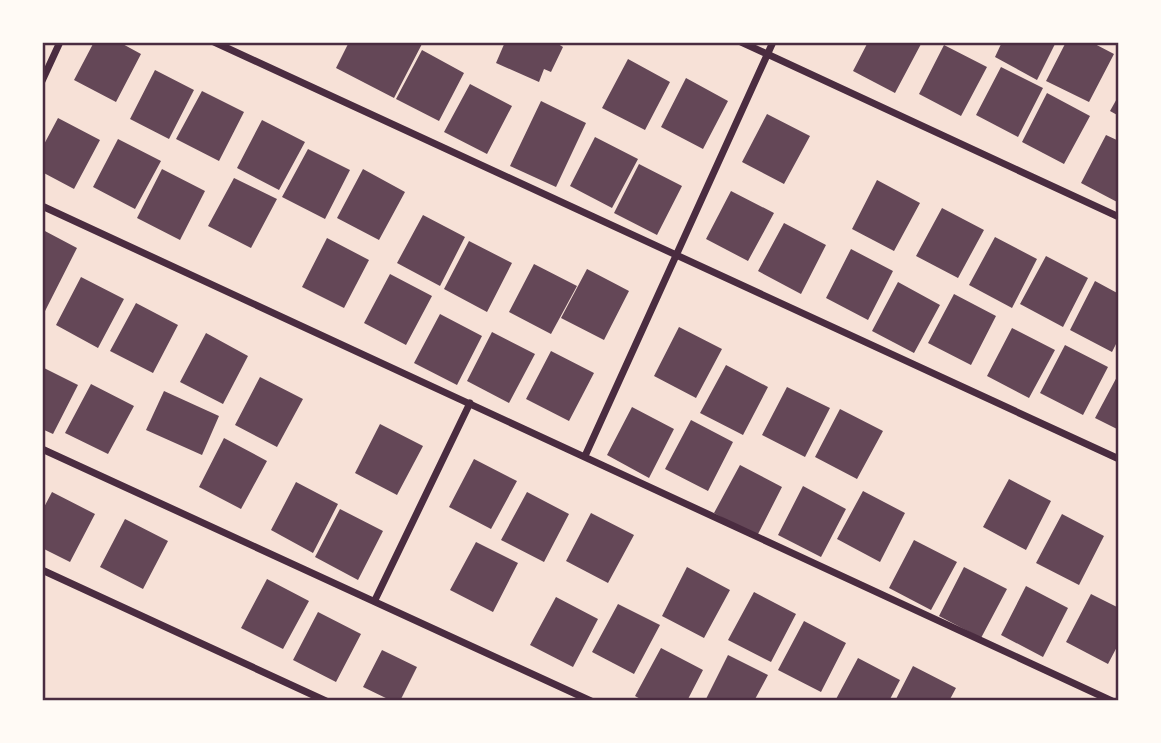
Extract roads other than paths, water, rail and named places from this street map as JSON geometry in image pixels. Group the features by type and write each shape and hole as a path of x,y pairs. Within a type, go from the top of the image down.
{"street":[{"path":"42,81 60,42"},
{"path":"214,42 1119,459"},
{"path":"741,42 1119,217"},
{"path":"585,456 773,42"},
{"path":"42,206 1112,701"},
{"path":"376,600 470,403"},
{"path":"42,449 376,600 591,701"},
{"path":"42,570 326,701"}]}
